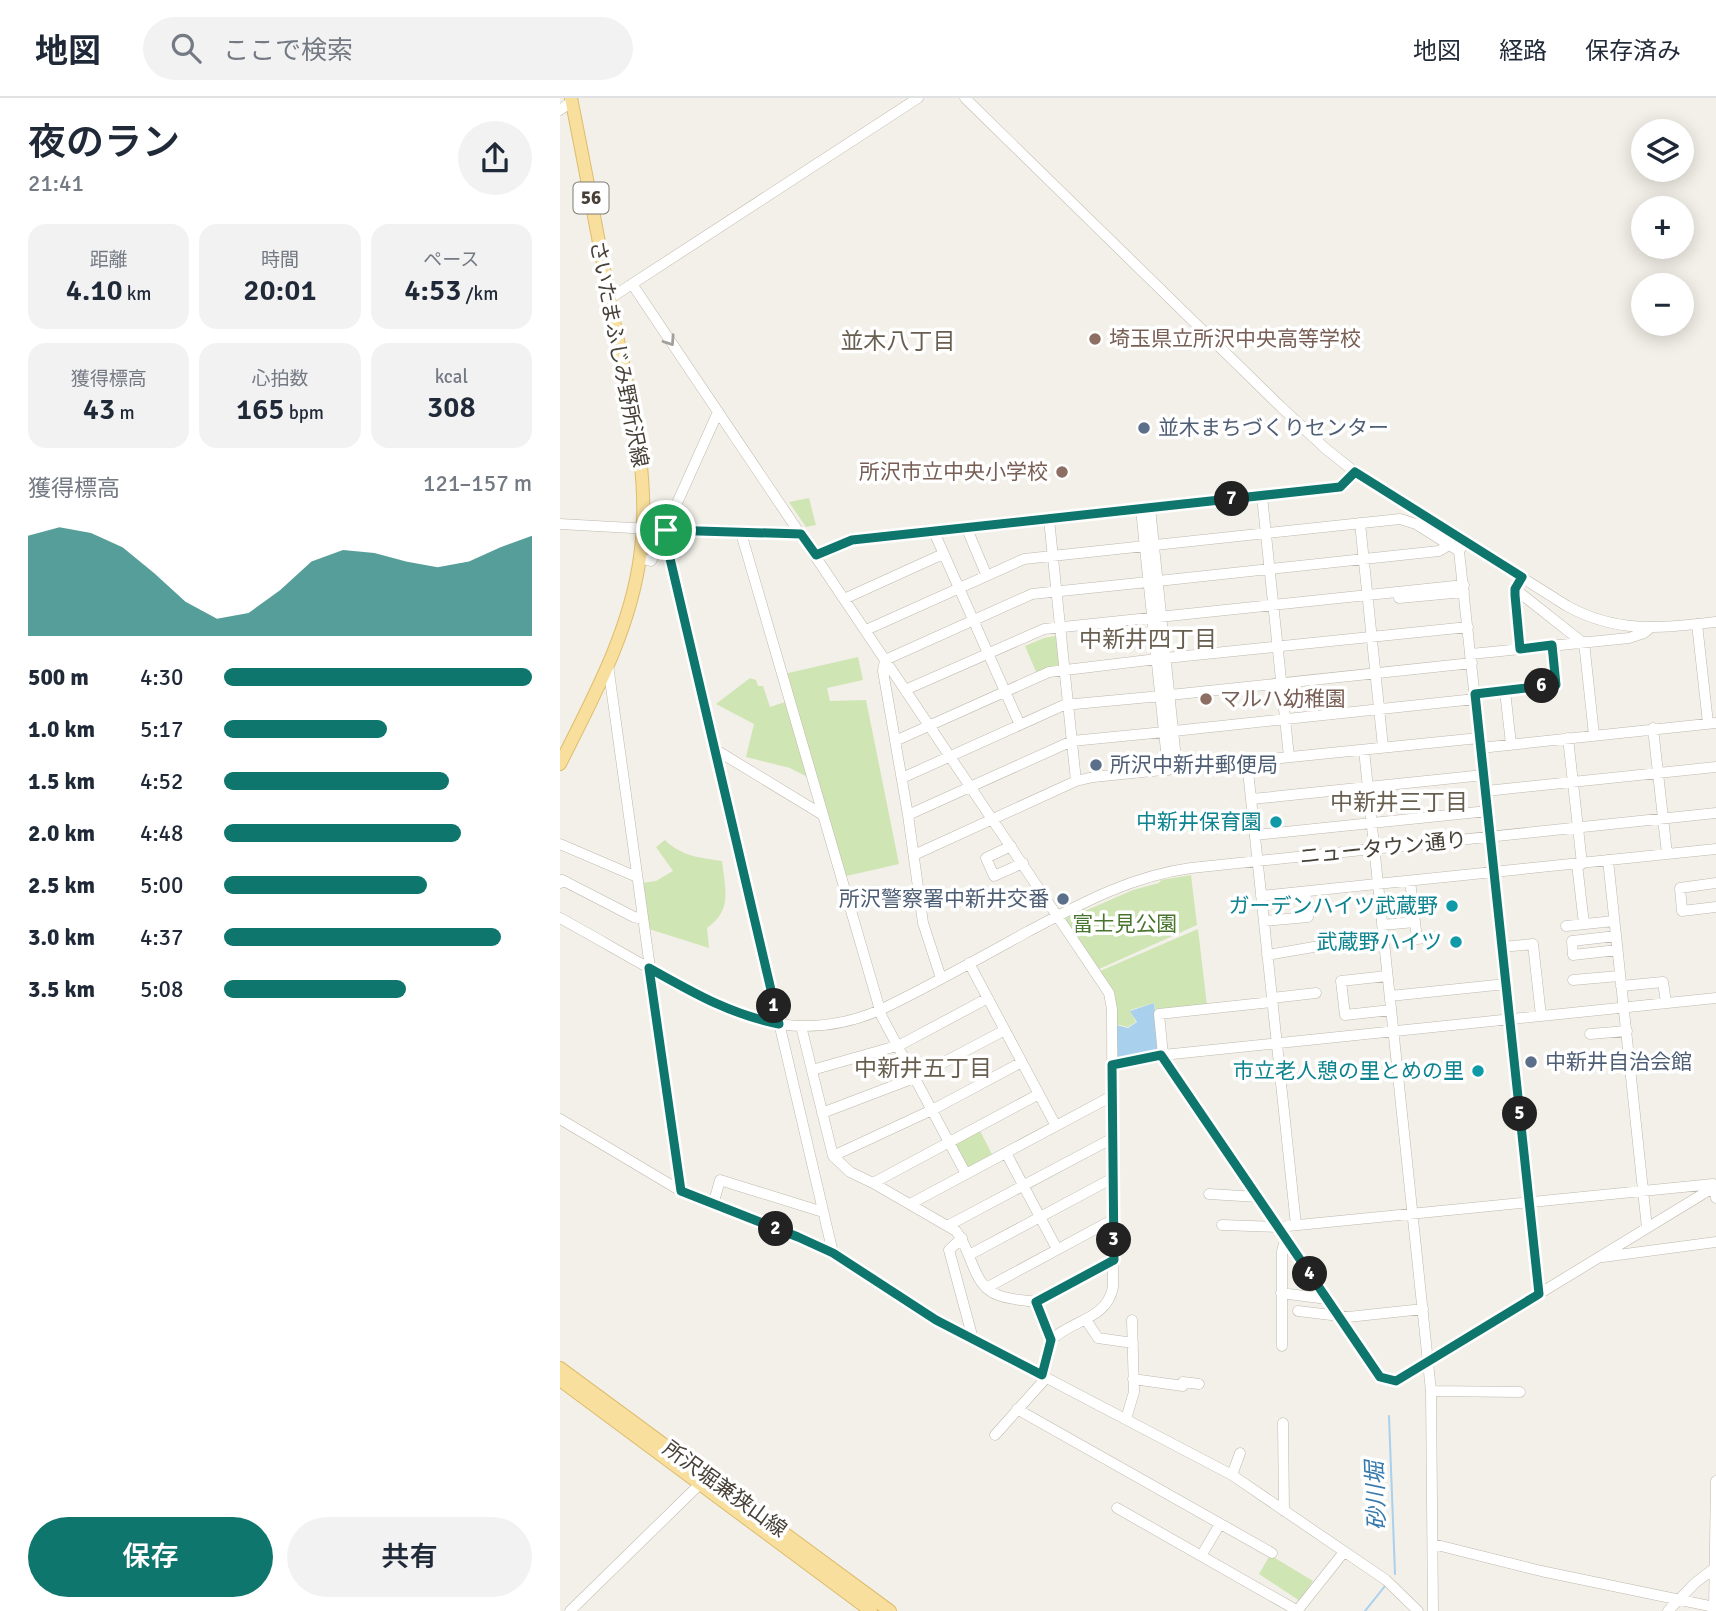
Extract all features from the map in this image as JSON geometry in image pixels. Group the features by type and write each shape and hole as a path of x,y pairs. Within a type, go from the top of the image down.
{"main road":[{"name":"さいたまふじみ野所沢線","path":"560,764 608,665 629,610 640,558 642,530 640,452 571,100"},
{"name":"所沢堀兼狭山線","path":"560,1368 890,1611"},
{"name":"所沢堀兼狭山線","path":"560,1380 871,1611"}],"street":[{"path":"609,299 918,98"},
{"path":"965,98 1281,407 1355,472 1591,618 1612,624 1650,628 1716,622"},
{"path":"560,110 571,100"},
{"path":"632,284 1109,993 1112,1009 1114,1287 1111,1297 1100,1311 1051,1340"},
{"path":"640,558 651,561 718,412"},
{"path":"816,555 852,540 1340,487 1355,472"},
{"path":"1262,496 1289,757"},
{"path":"1146,509 1173,769"},
{"path":"1049,519 1076,781"},
{"path":"866,630 1024,559 1406,520 1459,551"},
{"path":"1360,523 1383,747"},
{"path":"560,524 665,533 801,534"},
{"path":"967,528 986,574"},
{"path":"934,532 1020,725"},
{"path":"665,533 833,1253"},
{"path":"741,533 880,1010 966,1174"},
{"path":"1466,541 1459,551 1539,1294"},
{"path":"885,660 1032,594 1439,551 1449,545"},
{"path":"844,599 943,554"},
{"path":"1520,649 1515,589 1522,577"},
{"path":"907,693 989,656 1061,631 1464,588"},
{"path":"1515,589 1583,642 1594,735"},
{"path":"914,855 1076,781 1383,747 1511,744 1712,723 1697,624"},
{"path":"895,741 1049,672 1064,668 1468,627"},
{"path":"902,778 1068,705 1376,673 1520,649 1629,638 1650,628"},
{"path":"908,815 1072,741 1379,709 1544,686 1553,687 1556,685 1552,645"},
{"path":"885,660 883,671 908,815 923,923 941,978"},
{"path":"608,665 681,1191"},
{"path":"1505,691 1511,744"},
{"path":"1653,728 1667,854"},
{"path":"1568,738 1584,924"},
{"path":"716,750 824,815"},
{"path":"1364,750 1429,1361 1433,1611"},
{"path":"1247,761 1296,1226"},
{"path":"1486,791 1716,767"},
{"path":"1252,799 1484,775"},
{"path":"1255,835 1488,811"},
{"name":"ニュータウン通り","path":"560,918 722,1008 739,1015 801,1026 841,1022 880,1010 1104,892 1142,878 1184,869 1716,813"},
{"path":"560,844 637,877"},
{"path":"1011,846 986,858 994,876 1023,863"},
{"path":"1261,896 1716,849"},
{"path":"1608,860 1647,1228"},
{"path":"560,883 562,880 634,917 643,919"},
{"path":"1410,881 1417,939 1433,937"},
{"path":"1716,883 1680,888 1682,911 1716,907"},
{"path":"1264,921 1308,917 1305,892"},
{"path":"1566,926 1614,921"},
{"path":"1382,925 1415,922"},
{"path":"1616,936 1572,941 1573,956 1617,950"},
{"path":"1267,955 1331,944 1383,942"},
{"path":"1502,947 1533,944 1541,1016"},
{"path":"969,963 1056,1126"},
{"path":"1387,976 1341,981 1345,1015 1391,1010"},
{"path":"1573,980 1663,982 1665,1003"},
{"path":"1390,996 1506,984"},
{"path":"1317,993 1159,1014 1162,1055 1380,1377 1396,1381 1716,1187"},
{"path":"812,1070 897,1046 988,998"},
{"path":"1112,1065 1162,1055 1716,998"},
{"path":"801,1026 833,1156 850,1172 948,1226 962,1238 978,1277 986,1288 1002,1297 1036,1302 1114,1260"},
{"path":"822,1113 915,1078 1005,1030"},
{"path":"1590,1034 1627,1031"},
{"path":"833,1156 931,1110 1022,1062"},
{"path":"873,1183 1039,1094"},
{"path":"910,1204 1112,1096"},
{"path":"560,1119 681,1191 833,1253 936,1320 1232,1475 1391,1584 1418,1611"},
{"path":"948,1226 1113,1138"},
{"path":"1006,1153 1057,1249"},
{"path":"969,1255 1113,1178"},
{"path":"713,1205 720,1181 823,1212"},
{"path":"1222,1225 1296,1226 1713,1184 1716,1187"},
{"path":"1716,1187 1716,1198"},
{"path":"1209,1194 1258,1197"},
{"path":"986,1288 1114,1219"},
{"path":"1282,1346 1282,1251 1286,1237"},
{"path":"962,1238 949,1250 973,1339"},
{"path":"1599,1258 1716,1242"},
{"path":"1281,1293 1327,1299"},
{"path":"995,1436 1044,1376 1051,1340 1036,1302"},
{"path":"1298,1311 1340,1317 1423,1309"},
{"path":"1086,1320 1098,1338 1133,1343"},
{"path":"1126,1419 1133,1392 1132,1320"},
{"path":"1133,1379 1183,1386 1183,1382 1199,1384"},
{"path":"1431,1391 1520,1392"},
{"path":"1017,1409 1272,1553"},
{"path":"1283,1423 1284,1511"},
{"path":"1232,1475 1240,1453"},
{"path":"1433,1544 1714,1609 1716,1481"},
{"path":"570,1611 700,1484"},
{"path":"1117,1508 1298,1611 1344,1552"},
{"path":"1201,1556 1220,1524"},
{"path":"1668,1611 1715,1567"}],"green space":[{"path":"809,498 816,525 806,527 789,502"},
{"path":"1055,636 1058,638 1059,667 1037,674 1025,646"},
{"path":"858,657 863,680 827,688 830,701 866,700 899,864 842,877 815,781 790,768 746,757 754,724 716,704 750,678 756,680 758,686 763,686 770,707 791,700 784,674"},
{"path":"665,840 684,853 722,861 724,906 721,914 707,928 709,948 649,929 642,883 656,881 673,871 656,847"},
{"name":"富士見公園","path":"1191,875 1197,925 1097,970 1065,919 1082,909 1087,910 1161,880"},
{"path":"1198,929 1207,1006 1156,1012 1154,1003 1130,1010 1136,1022 1128,1027 1115,1024 1100,971"},
{"path":"979,1129 993,1156 967,1170 952,1143"},
{"path":"1270,1555 1313,1581 1300,1601 1259,1574"}],"water":[{"path":"1154,1003 1159,1047 1155,1054 1118,1060 1116,1025 1128,1028 1137,1022 1130,1011"}],"waterway":[{"name":"砂川堀","path":"1389,1416 1395,1574"},
{"name":"砂川堀","path":"1365,1611 1385,1586"}],"place":[{"name":"埼玉県立所沢中央高等学校","path":"1095,339"},
{"name":"並木まちづくりセンター","path":"1144,428"},
{"name":"所沢市立中央小学校","path":"1062,472"},
{"name":"マルハ幼稚園","path":"1206,699"},
{"name":"所沢中新井郵便局","path":"1096,765"},
{"name":"中新井保育園","path":"1276,822"},
{"name":"所沢警察署中新井交番","path":"1063,899"},
{"name":"ガーデンハイツ武蔵野","path":"1452,906"},
{"name":"武蔵野ハイツ","path":"1456,942"},
{"name":"中新井自治会館","path":"1531,1062"},
{"name":"市立老人憩の里とめの里","path":"1478,1071"}],"district":[{"name":"並木八丁目","path":"898,341"},
{"name":"中新井四丁目","path":"1148,639"},
{"name":"中新井三丁目","path":"1399,802"},
{"name":"中新井五丁目","path":"923,1068"}],"route":[{"path":"1355,472 1522,577 1515,589 1520,649 1552,645 1556,685 1475,694 1539,1294 1396,1381 1380,1377 1161,1055 1112,1065 1114,1260 1036,1302 1051,1340 1042,1375 936,1320 833,1253 681,1191 649,968 722,1008 760,1021 779,1024 664,533 666,530 801,534 816,555 852,540 1340,487 1355,472"}]}
